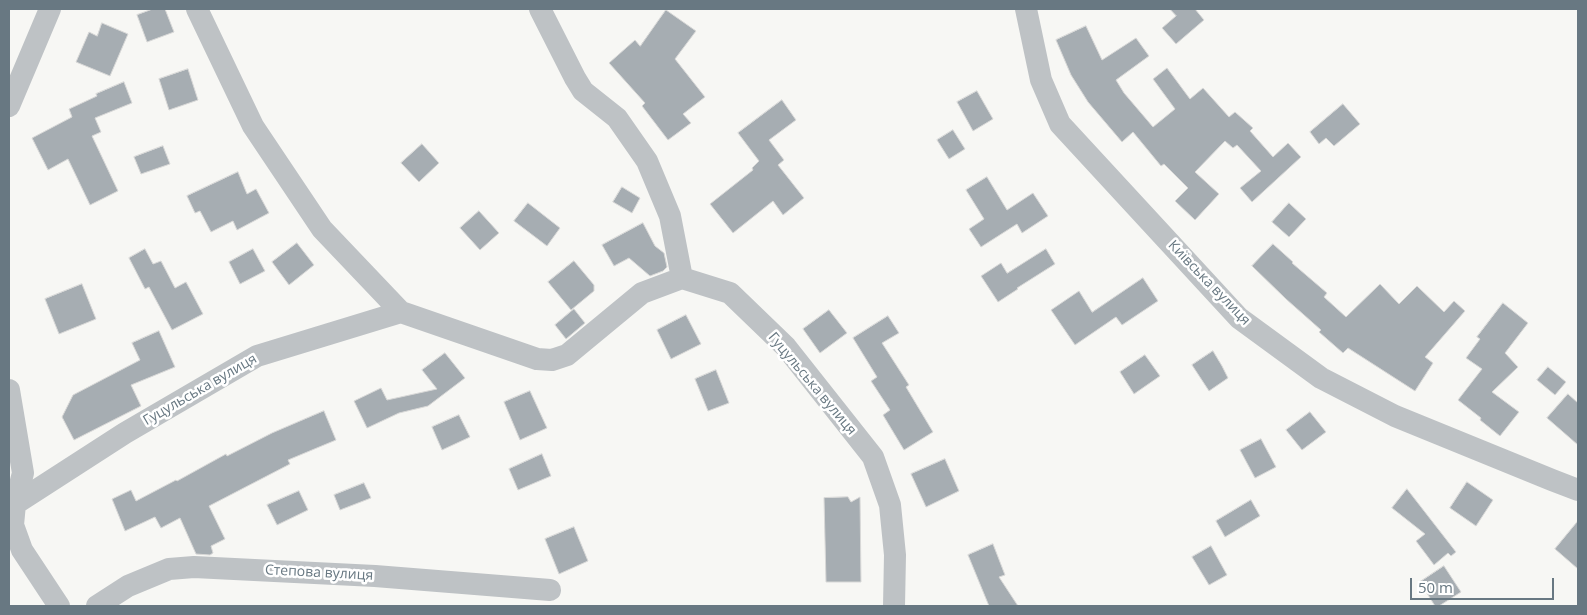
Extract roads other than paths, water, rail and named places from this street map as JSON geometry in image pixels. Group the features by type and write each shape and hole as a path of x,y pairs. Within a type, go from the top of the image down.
{"street":[{"path":"9,106 50,9"},
{"path":"197,9 253,126 311,213 322,229 401,312 537,359 552,360 567,355 642,293 682,278 670,216 647,161 617,118 583,91 540,9"},
{"name":"Київська вулиця","path":"1026,9 1041,80 1060,124 1239,318 1321,378 1395,416 1578,490"},
{"name":"Гуцульська вулиця","path":"682,278 730,293 786,347 873,457 890,505 895,556 894,606"},
{"name":"Гуцульська вулиця","path":"15,504 125,433 257,356 401,312"},
{"path":"9,390 23,473 15,504 13,525 22,550 59,606"},
{"name":"Степова вулиця","path":"97,606 128,586 169,569 194,567 375,576 550,590"}]}
